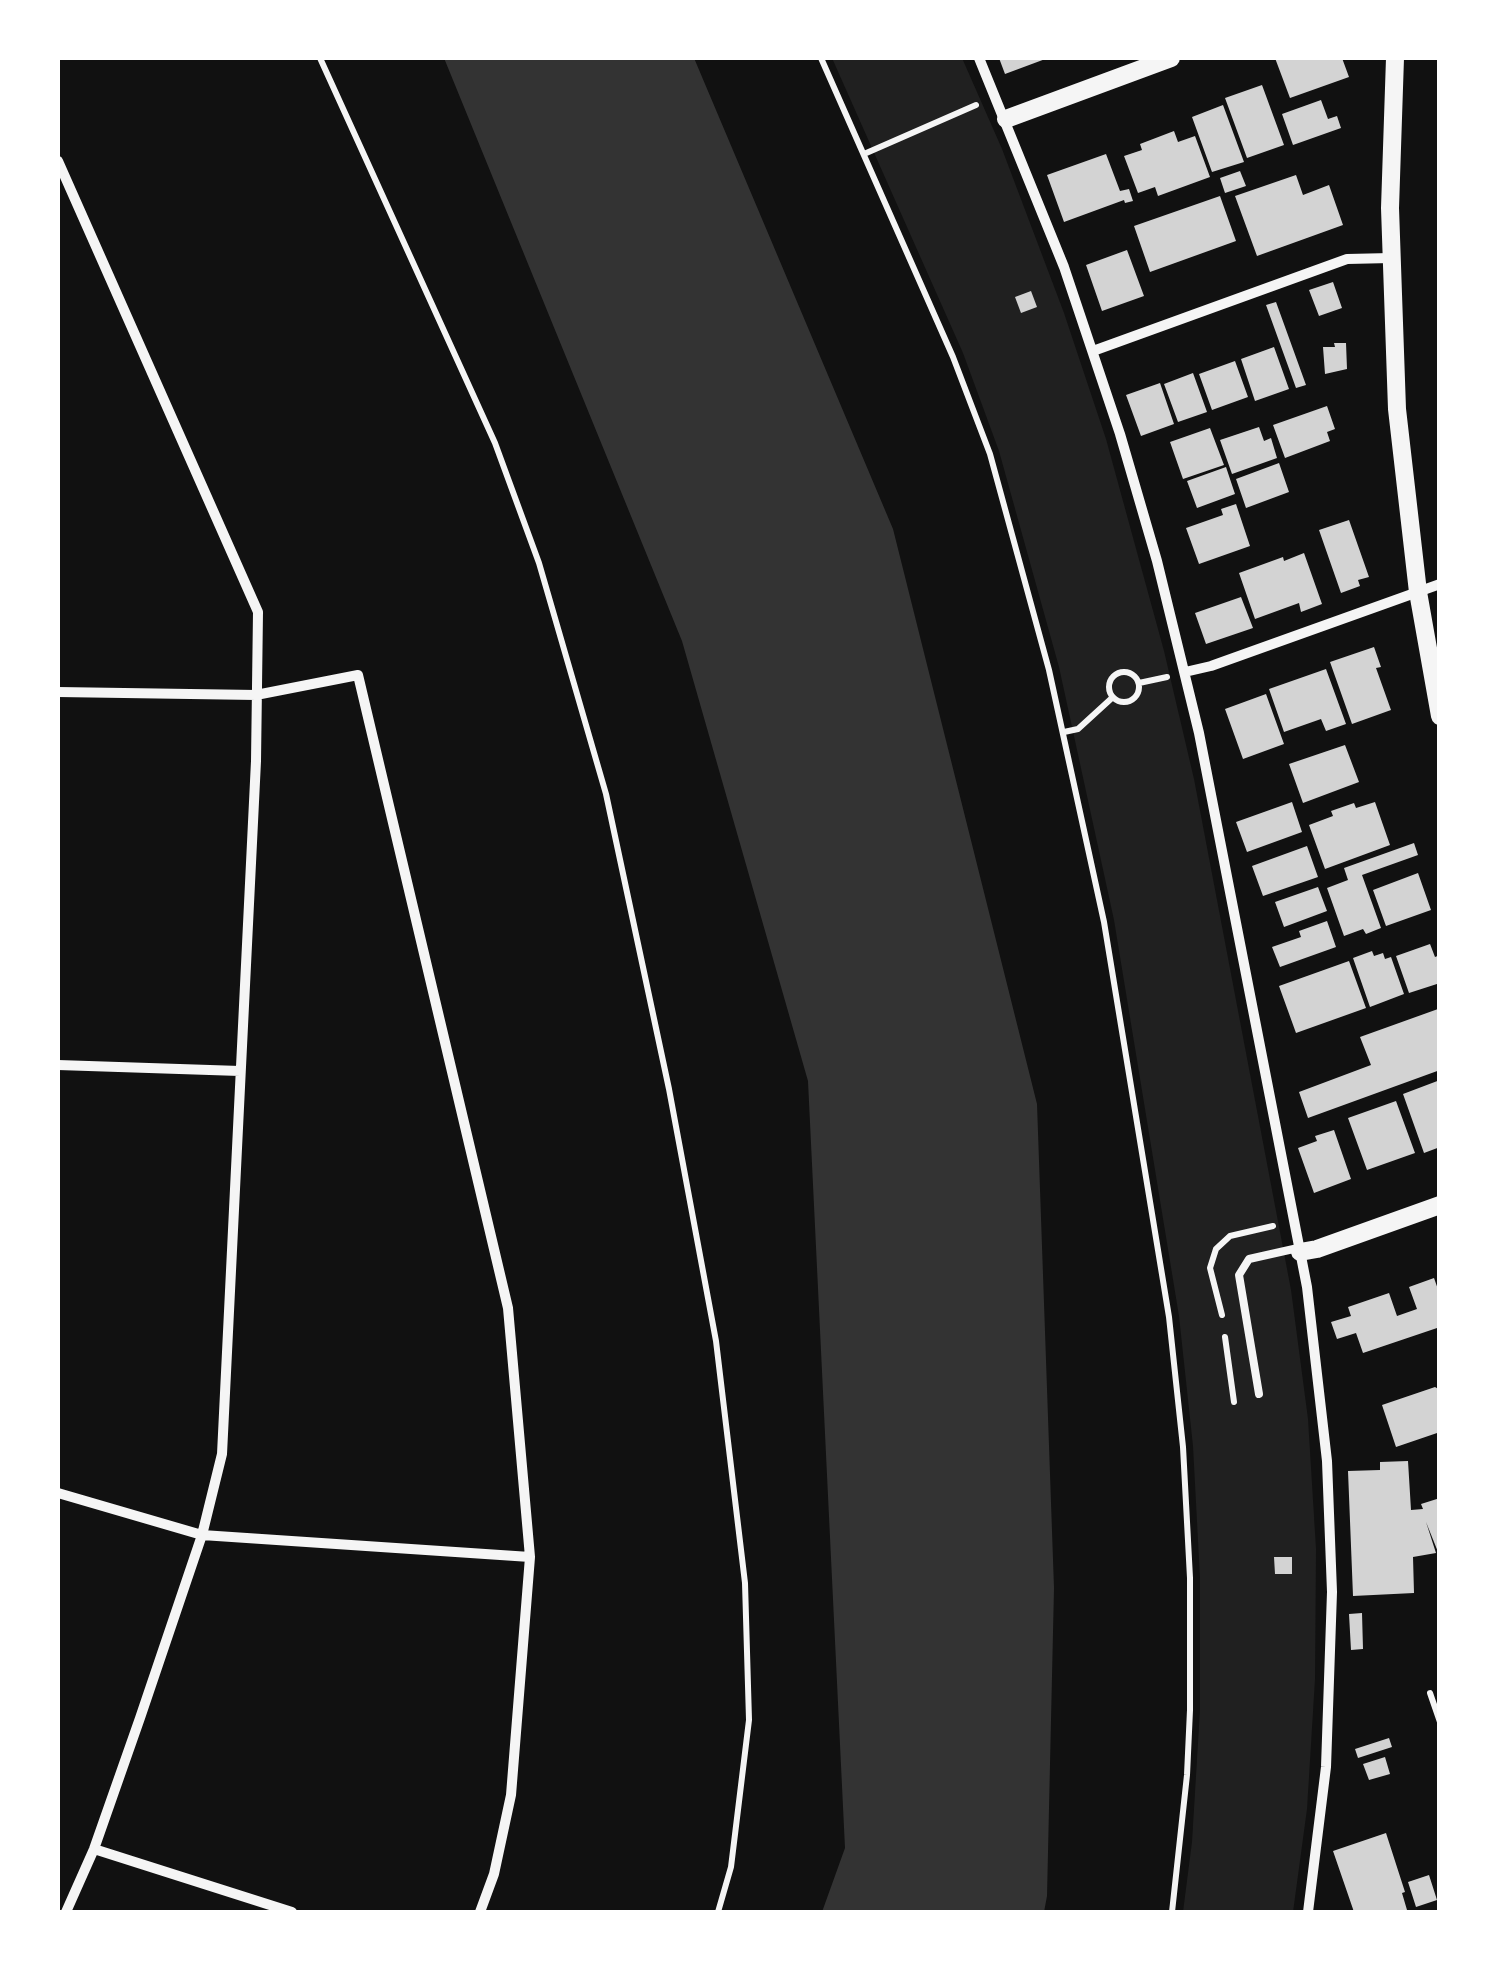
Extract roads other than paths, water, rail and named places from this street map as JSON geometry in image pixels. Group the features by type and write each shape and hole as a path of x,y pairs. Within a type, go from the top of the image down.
{"street":[{"path":"979,58 1094,351 1146,518 1185,672 1300,1250 1323,1418 1332,1592 1326,1767 1308,1912"},
{"path":"1006,119 1145,62 1171,58"},
{"path":"1395,58 1391,258 1397,409 1418,592 1440,716"},
{"path":"58,161 258,612 256,762 222,1454 202,1535 94,1849 66,1912"},
{"path":"1094,351 1347,260 1391,258"},
{"path":"1185,672 1440,584"},
{"path":"58,692 256,695 358,675 508,1308 530,1557 510,1795 494,1874 480,1912"},
{"path":"58,1065 240,1070"},
{"path":"1300,1250 1440,1205"},
{"path":"58,1494 202,1535 530,1557"},
{"path":"94,1849 292,1912"}],"lane":[{"path":"1259,1394 1239,1275 1249,1258 1300,1250"}]}
